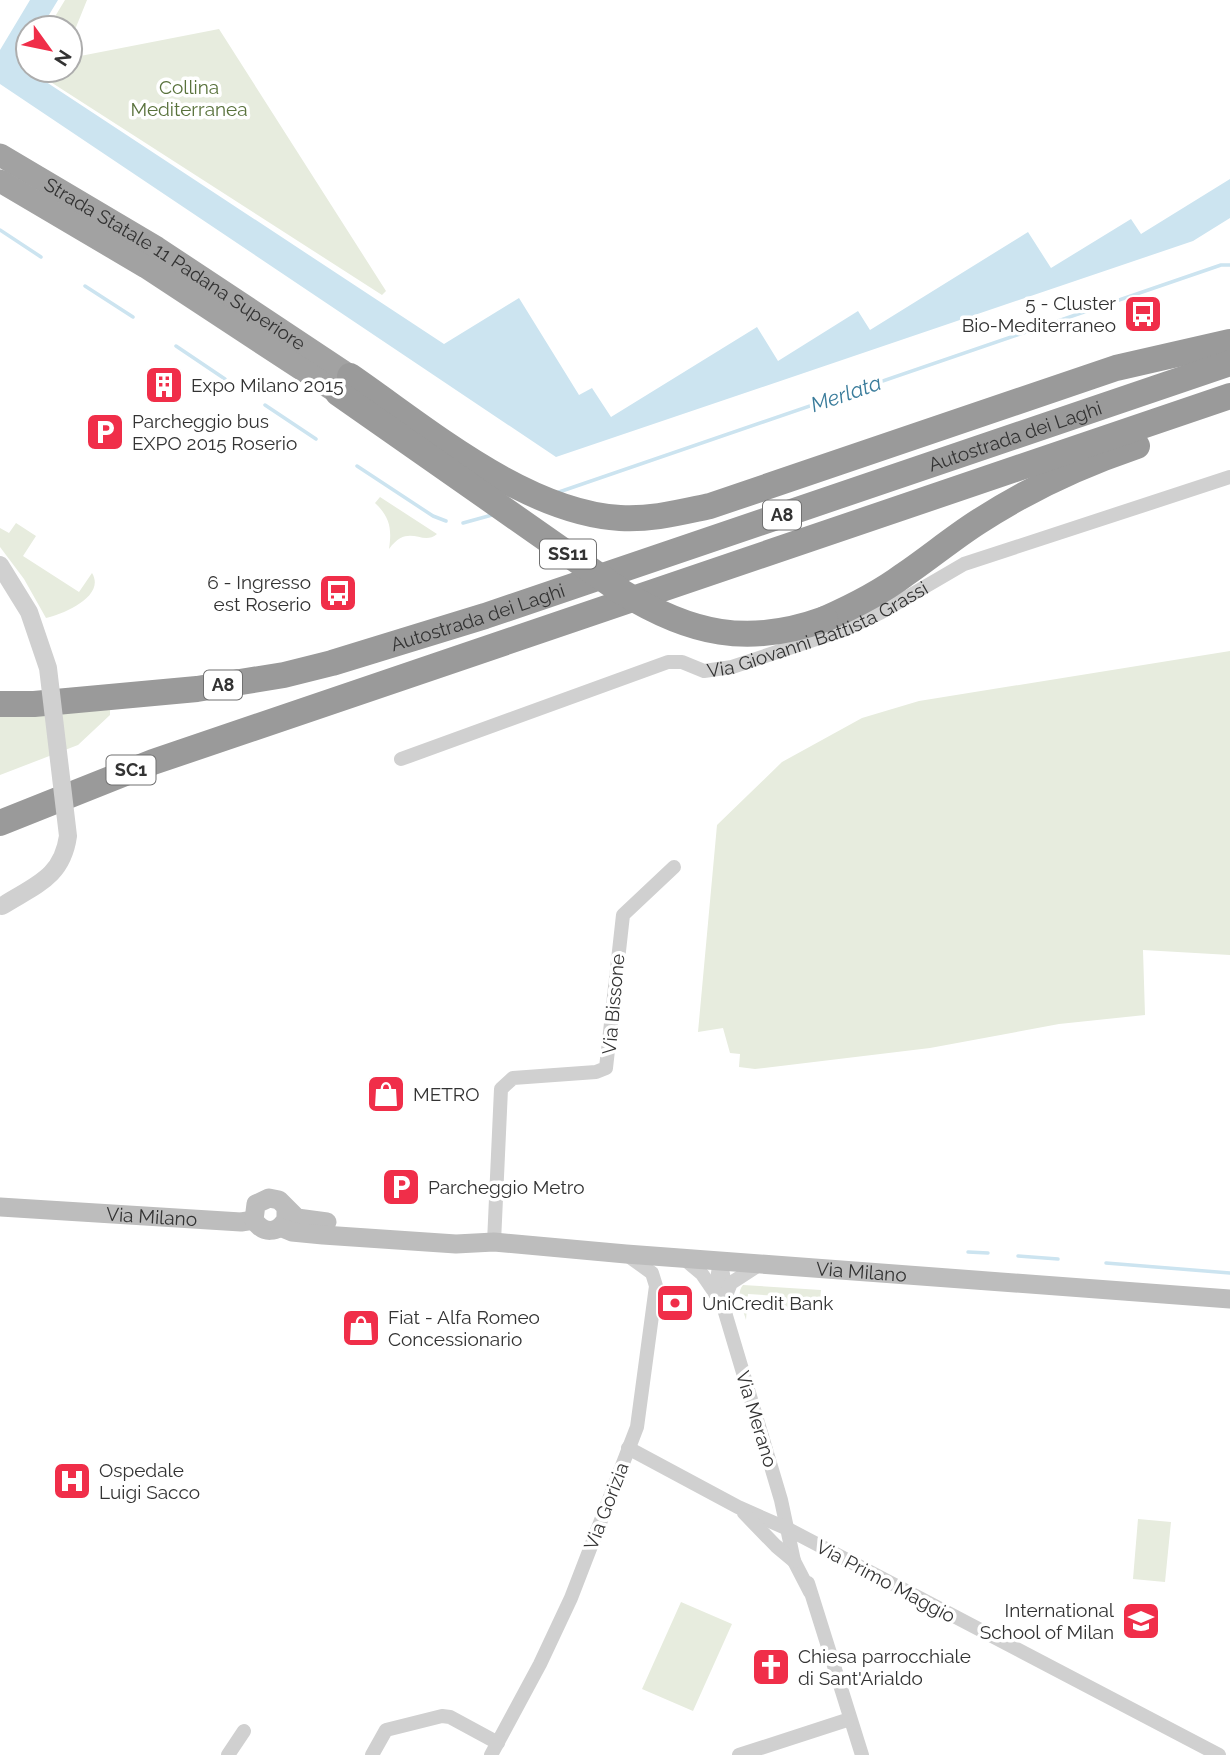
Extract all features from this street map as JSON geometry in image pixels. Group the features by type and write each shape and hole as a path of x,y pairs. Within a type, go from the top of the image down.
{"highway":[{"name":"Strada Statale 11 Padana Superiore","path":"0,155 157,248 344,384"},
{"name":"Strada Statale 11 Padana Superiore","path":"0,181 344,384"},
{"name":"SS11","path":"344,384 505,481 537,496 571,509 603,516 643,518 722,502 1116,368 1230,342"},
{"name":"Autostrada dei Laghi","path":"113,695 240,683 332,663 485,616 1230,363"},
{"name":"SS11","path":"344,384 622,592 666,617 700,629 746,635 792,630 825,619 877,592 979,521 1050,481 1100,459 1230,414"},
{"name":"Autostrada dei Laghi","path":"265,724 1230,396"},
{"path":"0,689 113,695"},
{"path":"0,704 34,704 113,695"},
{"path":"0,843 88,802 190,762 265,724"},
{"name":"SC1","path":"0,823 153,762 265,724"}],"main road":[{"path":"264,1199 279,1200 283,1218 273,1230 266,1230 254,1220 255,1208 264,1199"},
{"name":"Via Milano","path":"0,1207 241,1222 254,1220"},
{"name":"Via Milano","path":"283,1218 291,1215 306,1220 479,1235 494,1242 626,1254 1230,1299"}],"street":[{"name":"Via Giovanni Battista Grassi","path":"401,759 668,662 682,662 711,671 732,667 846,629 880,613 964,564 1230,477"},
{"path":"0,565 29,612 48,668 68,835 66,853 51,875 2,906"},
{"name":"Via Bissone","path":"494,1242 501,1089 513,1078 596,1072 606,1068 623,915 674,867"},
{"name":"Via Gorizia","path":"495,1749 571,1598 637,1427 656,1286 652,1273 626,1254"},
{"path":"682,1257 721,1293 731,1283 762,1263"},
{"name":"Via Merano","path":"720,1260 724,1309 789,1529"},
{"name":"Via Primo Maggio","path":"628,1448 738,1507 789,1529 1219,1755"},
{"name":"Via Primo Maggio","path":"738,1507 794,1561"},
{"path":"789,1529 794,1561 810,1592"},
{"path":"789,1529 801,1552 810,1592 862,1755"},
{"path":"372,1755 386,1730 442,1716 450,1717 495,1749"},
{"path":"739,1755 850,1719"},
{"path":"228,1755 244,1731"}],"green space":[{"path":"65,0 87,0 81,14 56,14"},
{"name":"Collina Mediterranea","path":"219,29 386,291 382,295 54,84 84,84 84,55"},
{"path":"380,497 437,534 426,538 403,537 389,549 389,524 375,503"},
{"path":"16,523 36,536 23,556 79,592 92,573 95,581 93,589 81,603 63,613 46,618 24,579 0,547 0,528 9,533"},
{"path":"1230,651 1230,955 1143,950 1145,1015 1059,1024 930,1048 755,1069 739,1067 740,1054 730,1053 723,1028 698,1032 717,825 782,762 862,718 919,701"},
{"path":"0,710 110,710 110,715 78,745 0,775"},
{"path":"743,1285 821,1290 819,1312 778,1309 778,1296 748,1294 746,1320 740,1297"},
{"path":"1138,1519 1171,1522 1165,1582 1133,1579"},
{"path":"681,1602 732,1624 693,1711 642,1689"}],"water":[{"path":"30,0 58,0 50,14 22,14"},
{"path":"14,27 14,84 49,84 444,344 519,298 579,395 592,388 611,417 757,327 778,361 858,311 870,330 1028,232 1051,268 1131,219 1141,234 1230,179 1230,218 1193,241 556,457 0,84 0,50"}],"waterway":[{"name":"Merlata","path":"0,230 41,257"},
{"name":"Merlata","path":"559,492 1221,265 1230,265"},
{"name":"Merlata","path":"85,286 133,317"},
{"name":"Merlata","path":"176,346 225,379"},
{"name":"Merlata","path":"265,405 316,439"},
{"name":"Merlata","path":"357,466 433,516 446,521"},
{"name":"Merlata","path":"463,523 492,515"},
{"path":"968,1252 988,1253"},
{"path":"1018,1256 1058,1259"},
{"path":"1106,1263 1230,1273"}],"place":[{"name":"5 - Cluster Bio-Mediterraneo","path":"1143,314"},
{"name":"Expo Milano 2015","path":"164,385"},
{"name":"Parcheggio bus EXPO 2015 Roserio","path":"105,432"},
{"name":"6 - Ingresso est Roserio","path":"338,593"},
{"name":"METRO","path":"386,1094"},
{"name":"Parcheggio Metro","path":"401,1187"},
{"name":"UniCredit Bank","path":"675,1303"},
{"name":"Fiat - Alfa Romeo Concessionario","path":"361,1328"},
{"name":"Ospedale Luigi Sacco","path":"72,1481"},
{"name":"International School of Milan","path":"1141,1621"},
{"name":"Chiesa parrocchiale di Sant'Arialdo","path":"771,1667"}]}
